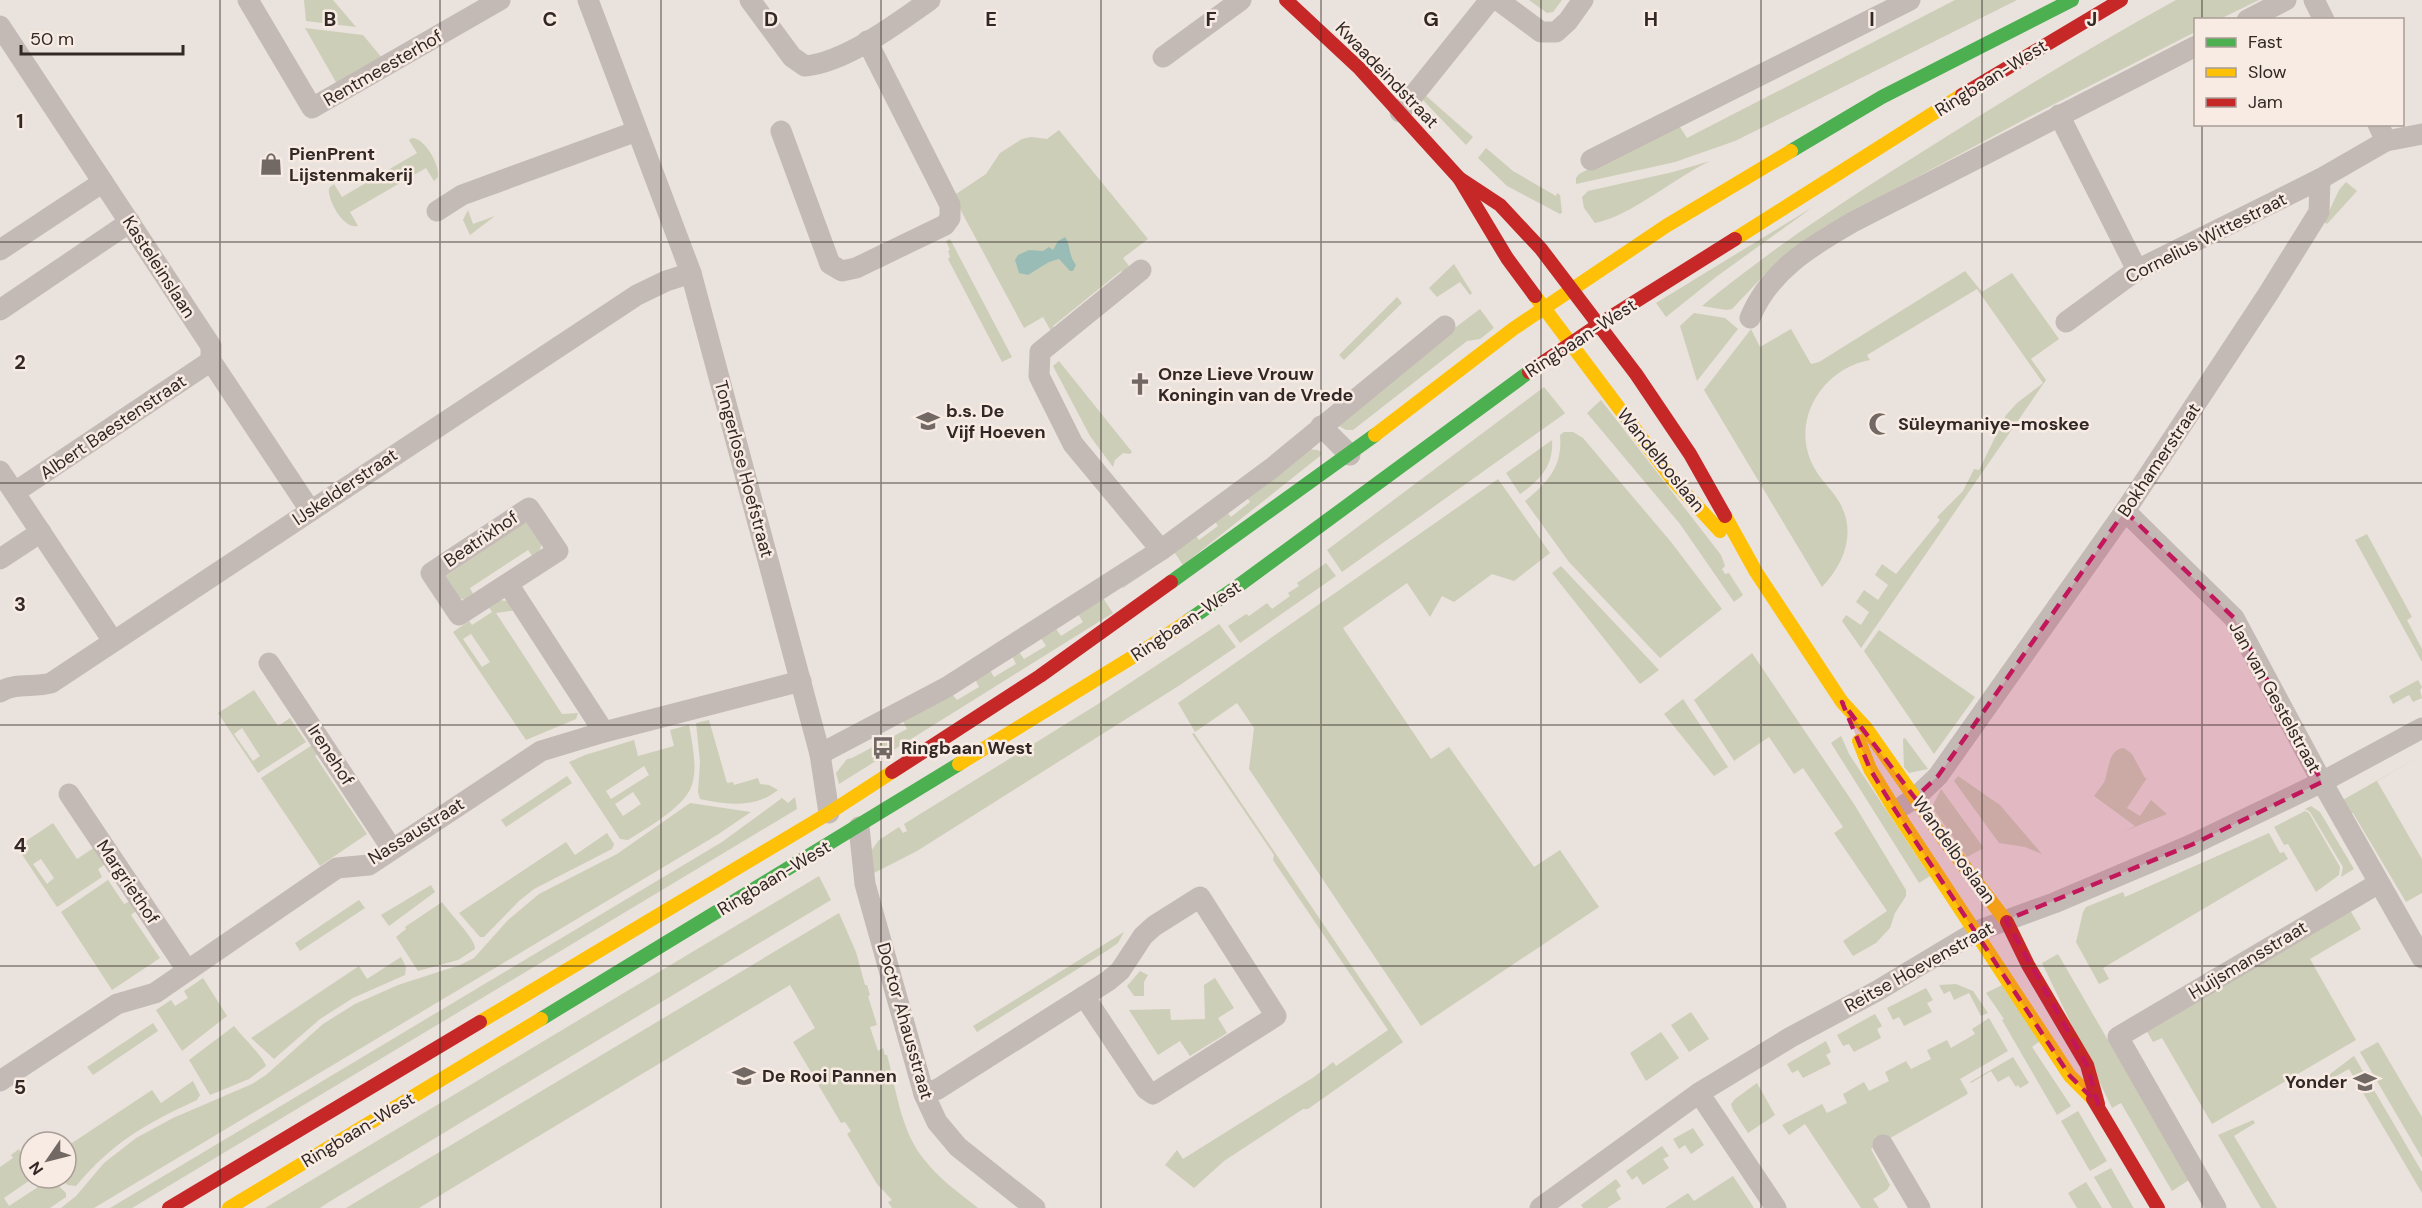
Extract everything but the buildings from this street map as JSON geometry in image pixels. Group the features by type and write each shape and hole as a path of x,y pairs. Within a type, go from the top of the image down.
{"main road":[{"name":"Kwaadeindstraat","path":"1286,0 1360,69 1459,178 1507,258 1544,307"},
{"name":"Ringbaan-West","path":"169,1208 830,813 1040,676 1350,455 1470,361 1544,307 1684,214 1882,97 2072,0"},
{"name":"Ringbaan-West","path":"229,1208 859,827 1152,645 1238,586 1489,400 1598,325 2002,70 2121,0"},
{"name":"Kwaadeindstraat","path":"1459,178 1500,205 1540,249 1570,289"},
{"name":"Wandelboslaan","path":"1570,289 1636,374 1690,454 1756,572 1842,702 1866,728 2006,920 2028,965 2087,1065 2098,1104 2158,1208"},
{"name":"Wandelboslaan","path":"1544,307 1674,480 1756,572"},
{"name":"Wandelboslaan","path":"1842,702 1870,769 1895,810 1977,931 2070,1076 2098,1104"}],"street":[{"name":"Rentmeesterhof","path":"248,0 312,108 500,0"},
{"path":"750,0 792,57 805,66 821,64 867,41 930,0"},
{"path":"1163,57 1241,0"},
{"path":"1400,112 1490,0"},
{"path":"1498,0 1540,32 1556,32 1568,21 1583,0"},
{"path":"1591,160 1910,0"},
{"path":"2251,18 2286,0"},
{"path":"2314,0 2323,18"},
{"name":"Tongerlose Hoefstraat","path":"596,4 637,131 691,273 820,754 830,813"},
{"name":"Kasteleinslaan","path":"0,26 211,346 211,362 310,510"},
{"path":"781,131 830,264 842,271 856,268 945,225 950,218 950,205 867,41"},
{"path":"1750,318 1757,300 1773,281 1798,256 1819,242 2059,115 2194,47"},
{"path":"2059,115 2137,270"},
{"path":"436,212 462,195 637,131"},
{"path":"2320,179 2382,133 2422,134"},
{"name":"Cornelius Wittestraat","path":"2066,322 2137,270 2320,179"},
{"name":"Bokhamerstraat","path":"1895,810 1915,798 1938,776 2125,511 2268,294 2319,212 2320,179"},
{"path":"0,250 103,182"},
{"path":"0,310 130,222"},
{"path":"1141,270 1040,352 1039,376 1073,444 1161,550"},
{"name":"IJskelderstraat","path":"0,692 17,684 40,686 51,683 637,295 666,281 691,273"},
{"path":"820,754 947,687 1161,550 1272,468 1445,326"},
{"name":"Albert Baestenstraat","path":"6,486 211,362"},
{"path":"1321,426 1350,455"},
{"path":"6,486 41,532 113,641"},
{"name":"Beatrixhof","path":"529,508 558,551 508,584 459,615 431,573 529,508"},
{"name":"Jan van Gestelstraat","path":"2125,511 2234,618 2322,782 2422,958"},
{"path":"0,559 41,532"},
{"path":"508,584 604,732"},
{"name":"Irenehof","path":"269,663 392,849"},
{"name":"Nassaustraat","path":"0,1082 117,1004 155,993 336,868 369,865 541,751 604,732 801,681"},
{"name":"Reitse Hoevenstraat","path":"1540,1208 1699,1093 1791,1036 1877,990 1977,931 2055,903 2191,844 2322,782 2422,728"},
{"name":"Margriethof","path":"69,794 187,970"},
{"name":"Doctor Ahausstraat","path":"859,827 865,884 924,1094 937,1122 958,1147 1035,1208"},
{"name":"Huijsmansstraat","path":"2216,1208 2118,1037 2379,883"},
{"path":"924,1094 938,1089 1084,996 1108,981 1119,971 1143,936 1154,926 1200,897 1276,1016 1153,1094 1146,1089 1084,996"},
{"path":"1699,1093 1776,1208"},
{"path":"1883,1145 1920,1208"}],"highlighted area":[{"path":"2125,511 2234,618 2322,782 2191,845 2006,920 2087,1065 2098,1104 2070,1076 1895,810 1870,769 1842,702 1915,798 1938,776"}],"green space":[{"path":"304,0 333,0 356,27 306,21"},
{"path":"1529,0 1562,0 1553,12 1547,13"},
{"path":"1955,0 2017,0 1735,141 1675,162 1576,184 1579,174 1678,124 1687,138"},
{"path":"2176,0 2259,0 2222,18 2194,18 2194,33 2029,117 1824,227 1769,270 1732,309 1702,306 1819,219 2028,86"},
{"path":"305,28 363,35 382,58 337,84"},
{"path":"1425,95 1473,137 1466,145 1422,99"},
{"path":"1059,130 1148,239 1123,258 1129,266 1124,274 1121,271 1053,326 1055,330 1052,333 1043,317 1024,328 953,196 986,174 1000,153 1022,139 1031,137 1047,139"},
{"path":"412,138 422,142 431,153 437,166 438,177 434,181 426,168 350,212 358,226 353,226 342,219 331,200 329,188 334,184 342,197 417,153 409,140"},
{"path":"1486,148 1513,171 1556,196 1557,193 1560,195 1562,213 1507,186 1478,158"},
{"path":"1710,161 1638,205 1609,219 1595,223 1584,208 1582,197 1588,191 1673,172"},
{"path":"2346,182 2357,191 2327,224 2324,222 2339,190"},
{"path":"1813,207 1716,277 1666,317 1656,303"},
{"path":"468,210 473,224 495,216 470,235 463,220"},
{"path":"950,239 1012,357 1002,362 948,259 950,250 946,241"},
{"path":"1454,264 1472,293 1470,295 1460,282 1437,297 1429,288"},
{"path":"1965,271 1982,292 2012,273 2059,339 2031,359 2046,380 1861,648 1842,621 1846,615 1861,625 1869,612 1856,602 1864,590 1878,600 1888,585 1875,575 1882,564 1896,574 1940,520 1937,517 1963,491 1974,469 1979,470 2006,415 2017,403 2043,383 1977,289 1867,355 1870,360 1839,373 1827,383 1810,410 1806,426 1806,442 1815,470 1843,509 1848,533 1843,556 1822,587 1704,390 1751,329 1760,347 1791,329 1811,364 1819,362"},
{"path":"1397,297 1402,303 1344,360 1339,355"},
{"path":"1480,309 1494,328 1480,339 1467,341 1353,430 1346,430 1339,426 1400,369"},
{"path":"1694,313 1725,318 1738,329 1697,381 1680,326"},
{"path":"1059,361 1132,452 1123,453 1115,460 1113,467 1090,436 1053,366"},
{"path":"1544,387 1564,414 1342,572 1327,550"},
{"path":"1601,400 1721,555 1725,566 1722,569 1725,574 1729,573 1743,595 1734,602 1680,524 1587,413"},
{"path":"1564,432 1573,432 1583,438 1671,542 1722,609 1660,658 1569,562 1525,501 1547,481 1552,473 1559,456 1560,435"},
{"path":"1552,440 1551,458 1544,472 1520,494 1506,473"},
{"path":"1308,449 1322,453 1183,565 1175,553 1123,588 1121,585 1194,533 1199,540 1218,526 1213,518 1225,510 1231,517 1250,502 1245,495"},
{"path":"1498,479 1550,553 1514,581 1492,574 1454,602 1442,596 1430,617 1407,583 1343,628 1431,759 1449,747 1534,867 1560,850 1599,907 1421,1026 1249,769 1254,728 1237,703 1195,732 1178,703"},
{"path":"526,522 542,542 540,550 533,557 528,550 470,588 474,596 466,600 458,598 445,580 446,576"},
{"path":"2367,534 2412,617 2407,620 2422,649 2422,662 2355,540"},
{"path":"1326,563 1336,576 1240,643 1228,626 1246,614 1249,616 1267,603 1272,609 1290,596 1288,593 1299,586 1297,583"},
{"path":"1561,566 1659,670 1640,684 1552,573"},
{"path":"1103,598 1113,613 839,784 836,773 847,759 907,729 903,721 951,693 957,700 979,687 975,679 990,670 994,677 1016,664 1012,656 1019,652 1024,659 1046,646 1041,638 1056,629 1061,636 1083,622 1078,614"},
{"path":"498,600 507,601 517,610 496,613 562,714 578,713 576,719 526,740 453,632 469,621 472,625 492,612 487,604","holes":["471,634 490,662 482,667 463,639"]},
{"path":"1219,624 1236,647 1180,685 917,851 874,873 871,851 879,840 899,827 903,833 907,831 904,824 1098,704"},
{"path":"1879,630 1975,697 1934,754 1864,651"},
{"path":"1752,653 1854,804 1906,890 1906,896 1895,913 1890,928 1876,943 1853,956 1843,941 1887,911 1834,833 1843,827 1803,768 1794,774 1769,737 1735,762 1694,700"},
{"path":"2418,680 2422,687 2420,690 2422,698 2413,702 2409,695 2393,704 2389,696"},
{"path":"254,690 278,726 290,718 306,742 258,773 218,713","holes":["242,728 260,756 253,761 234,734"]},
{"path":"1683,699 1728,767 1714,776 1664,714"},
{"path":"709,720 727,783 733,782 734,785 758,778 760,784 769,785 778,790 760,800 740,804 700,799 698,792 700,762 696,723"},
{"path":"689,725 694,753 693,781 690,790 676,807 656,822 628,840 620,839 569,762 634,740 638,756 674,746 670,730","holes":["644,766 649,775 611,799 606,791","633,792 641,804 623,816 615,804"]},
{"path":"1194,733 1403,1042 1308,1109 1303,1109 1224,1161 1194,1188 1165,1165 1177,1150 1183,1159 1314,1077 1333,1062 1336,1066 1388,1030 1273,860 1274,855 1192,734"},
{"path":"1841,736 1849,754 1930,876 1919,883 1831,743"},
{"path":"1905,738 1928,769 1909,773 1904,767 1903,739"},
{"path":"317,742 322,751 315,756 367,834 320,866 261,778"},
{"path":"2124,748 2132,754 2147,778 2127,808 2140,816 2151,800 2167,814 2122,832 2135,826 2094,796 2105,781 2103,779 2105,780 2112,755"},
{"path":"2422,755 2377,781 2422,859 2422,893 2406,902 2353,813 2348,815 2341,801"},
{"path":"567,776 572,783 506,827 501,820"},
{"path":"1958,776 2000,805 2042,854 2025,847 1999,843 1954,781"},
{"path":"1941,789 1983,847 1967,857 1932,807"},
{"path":"795,797 797,809 132,1208 110,1208 722,842 782,798 788,803"},
{"path":"690,803 751,812 717,835 94,1208 61,1208 76,1196 104,1163 136,1138 173,1118 252,1084 266,1075 323,1024 355,1004 398,985 460,965 474,958 508,920 539,894 617,854"},
{"path":"2311,806 2320,812 2354,869 2341,877 2343,867 2310,812 2305,809"},
{"path":"2305,811 2309,813 2340,867 2339,875 2316,892 2288,844 2284,845 2274,827"},
{"path":"53,823 77,859 95,847 107,863 98,869 102,877 57,907 17,847","holes":["41,859 54,878 47,884 33,864"]},
{"path":"607,833 614,844 612,849 534,889 484,937 480,937 459,913 566,842 575,855"},
{"path":"2269,833 2280,853 2284,852 2288,859 2103,968 2109,979 2099,984 2076,942 2086,907 2123,892 2125,897"},
{"path":"819,876 831,900 320,1208 265,1208"},
{"path":"108,880 124,904 131,901 137,910 131,915 160,958 112,990 61,912"},
{"path":"431,885 435,892 389,926 381,915"},
{"path":"359,900 365,908 300,951 295,943"},
{"path":"442,902 467,933 475,949 458,960 418,971 396,937 406,929 405,927"},
{"path":"2350,910 2361,929 2310,959 2356,1040 2212,1124 2162,1038 2153,1042 2146,1030"},
{"path":"839,913 856,952 870,995 868,996 877,1025 870,1027 878,1051 883,1048 887,1055 900,1108 915,1147 935,1172 978,1208 892,1208 888,1202 892,1200 877,1184 847,1134 851,1131 845,1122 841,1123 817,1083 822,1079 817,1082 793,1042 815,1028 790,985 419,1208 346,1208"},
{"path":"1124,932 1118,943 1108,950 977,1032 973,1026"},
{"path":"2058,954 2189,1180 2172,1191 2121,1103 2112,1108 2042,963"},
{"path":"401,957 406,967 405,975 353,998 320,1019 274,1059 251,1038 359,966 367,979"},
{"path":"1140,971 1148,975 1144,982 1144,996 1134,996 1127,986"},
{"path":"203,978 227,1016 182,1051 156,1010 171,1000 175,1006 188,998 184,991"},
{"path":"1215,978 1234,1008 1218,1018 1227,1033 1190,1056 1180,1041 1158,1055 1129,1010 1170,1009 1171,1020 1205,1019 1204,985"},
{"path":"1956,984 1973,991 1988,1013 1981,1016 1969,993 1954,1000 1950,991 1944,994 1939,985"},
{"path":"2002,985 2040,1041 2032,1047 2071,1106 2057,1115 2002,1020 2004,1019 1986,993"},
{"path":"1926,988 1933,1000 1927,1003 1932,1012 1904,1026 1899,1017 1893,1020 1887,1008"},
{"path":"1691,1012 1709,1039 1689,1052 1671,1025"},
{"path":"1875,1014 1882,1026 1877,1029 1881,1038 1854,1052 1849,1044 1843,1046 1837,1035"},
{"path":"1989,1018 2008,1051 1960,1079 1968,1093 1966,1095 1871,1149 1890,1185 1887,1190 1873,1199 1879,1208 1861,1208 1805,1124 1789,1135 1782,1125 1822,1104 1827,1113 1847,1103 1843,1094 1864,1082 1869,1091 1889,1081 1885,1072 1906,1061 1911,1069 1931,1059 1927,1050 1947,1040 1951,1048 1975,1034 1972,1029"},
{"path":"153,1023 158,1031 93,1075 87,1067"},
{"path":"234,1026 266,1066 249,1079 210,1095 189,1060"},
{"path":"1661,1032 1679,1058 1646,1081 1630,1053"},
{"path":"1826,1041 1831,1052 1826,1055 1831,1064 1803,1078 1798,1070 1792,1073 1787,1064"},
{"path":"2378,1042 2422,1117 2422,1158 2360,1052"},
{"path":"2354,1056 2422,1172 2422,1193 2349,1069 2329,1080 2326,1077"},
{"path":"2013,1057 2029,1083 2020,1088 2018,1085 2016,1087 2009,1076 1998,1082 1991,1071 1970,1082"},
{"path":"193,1081 200,1095 197,1100 161,1117 117,1146 103,1157 78,1184 78,1139 152,1090 161,1103"},
{"path":"1757,1083 1775,1115 1748,1133 1731,1104"},
{"path":"2078,1111 2107,1161 2090,1171 2061,1121"},
{"path":"2253,1120 2255,1123 2234,1136 2277,1208 2261,1208 2218,1135"},
{"path":"1693,1128 1704,1145 1691,1154 1685,1145 1679,1149 1673,1139"},
{"path":"1662,1146 1669,1156 1663,1159 1669,1168 1643,1185 1637,1176 1632,1180 1626,1171"},
{"path":"18,1150 18,1188 4,1198 9,1206 33,1190 63,1190 66,1197 50,1208 0,1208 0,1167 13,1158 11,1155"},
{"path":"2111,1168 2134,1208 2112,1208 2094,1177"},
{"path":"1733,1176 1754,1208 1665,1208 1688,1193 1694,1201"},
{"path":"1616,1179 1621,1186 1616,1190 1621,1199 1607,1208 1583,1208 1581,1205"},
{"path":"2086,1182 2102,1208 2077,1208 2068,1193"}],"water":[{"path":"1065,237 1076,265 1073,271 1070,271 1059,259 1049,262 1028,275 1019,273 1015,260 1018,255 1029,250 1043,251 1049,247 1053,250 1058,241"}],"traffic: fast":[{"path":"1791,151 1882,97 2072,0"},
{"path":"1189,620 1529,372"},
{"path":"1171,582 1375,435"},
{"path":"541,1019 959,764"}],"traffic: slow":[{"path":"1735,239 1962,95"},
{"path":"1375,435 1513,329 1666,226 1791,151"},
{"path":"1535,296 1673,480 1720,531"},
{"path":"1725,516 1756,572 1842,702 1866,728 1945,841 2007,922"},
{"path":"959,764 1189,620"},
{"path":"1859,741 1870,769 1895,810 2070,1076 2093,1099"},
{"path":"480,1022 829,813 892,772"},
{"path":"229,1208 541,1019"}],"traffic: jam":[{"path":"1286,0 1360,69 1459,178 1507,258 1535,296"},
{"path":"1962,95 2121,0"},
{"path":"1459,178 1500,205 1541,249 1636,374 1690,454 1725,516"},
{"path":"1529,372 1598,325 1735,239"},
{"path":"892,772 1040,676 1171,582"},
{"path":"2007,922 2028,965 2087,1065 2098,1104"},
{"path":"169,1208 480,1022"},
{"path":"2093,1099 2158,1208"}],"place":[{"name":"PienPrent Lijstenmakerij","path":"271,164"},
{"name":"Onze Lieve Vrouw Koningin van de Vrede","path":"1140,384"},
{"name":"b.s. De Vijf Hoeven","path":"928,421"},
{"name":"Süleymaniye-moskee","path":"1880,424"},
{"name":"Ringbaan West","path":"883,748"},
{"name":"De Rooi Pannen","path":"744,1076"},
{"name":"Yonder","path":"2365,1082"}]}
